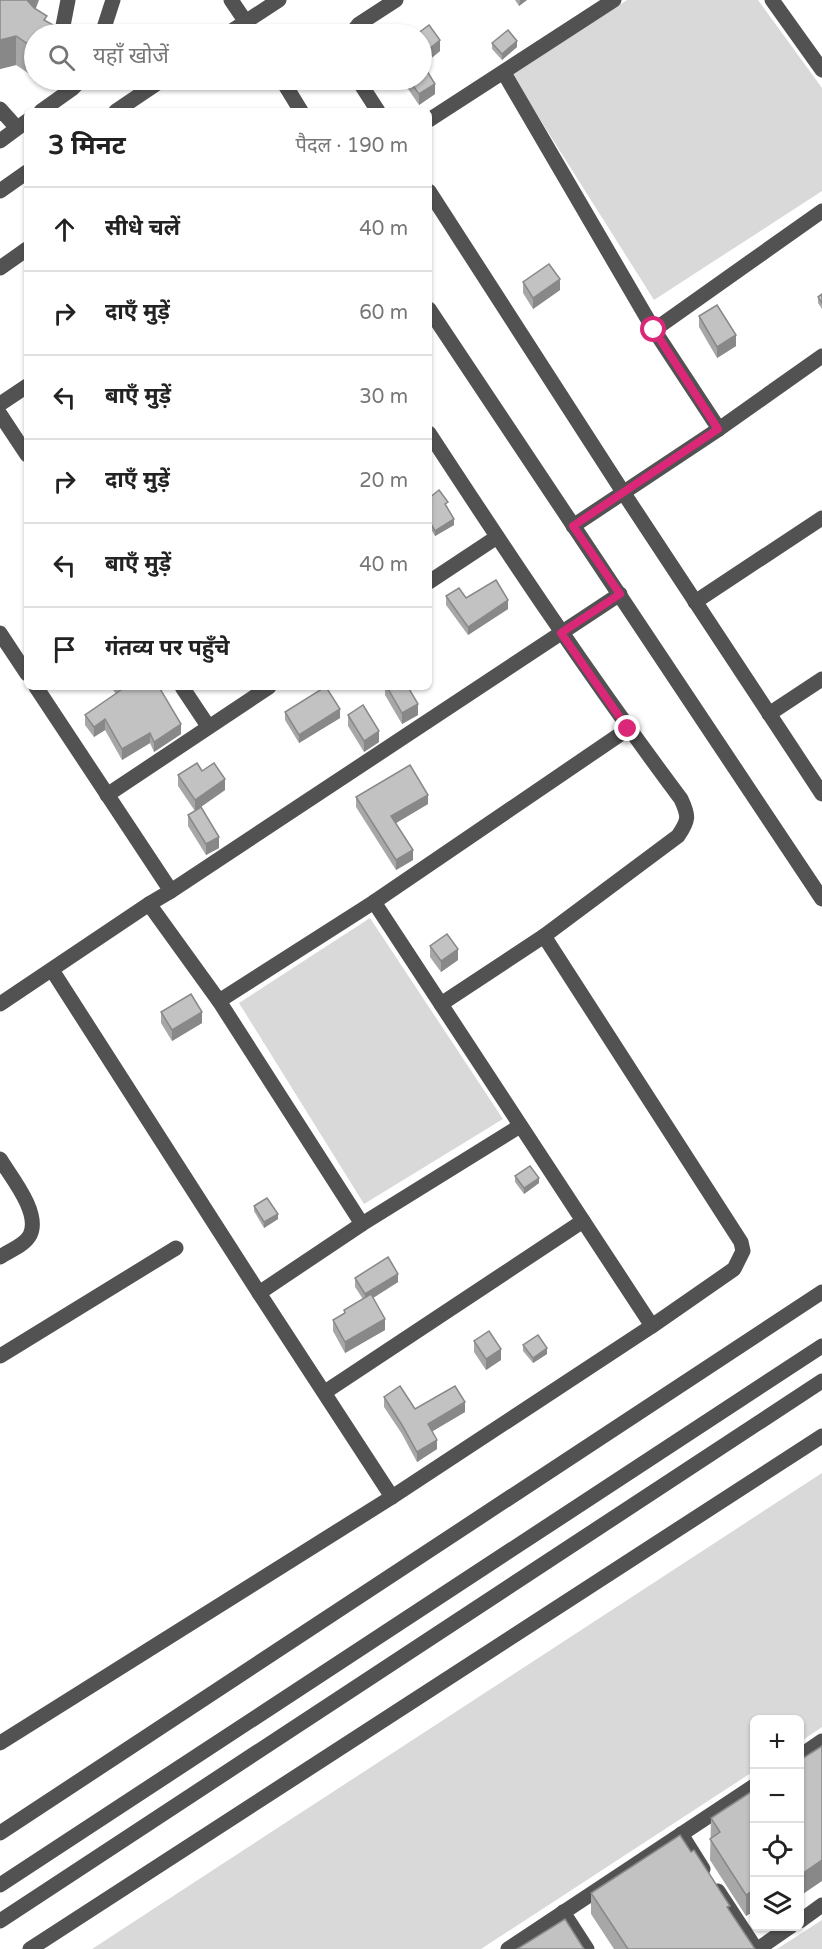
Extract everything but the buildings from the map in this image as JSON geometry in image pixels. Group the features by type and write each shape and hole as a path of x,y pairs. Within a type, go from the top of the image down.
{"street":[{"path":"63,24 68,0"},
{"path":"105,24 113,0"},
{"path":"231,0 247,24"},
{"path":"254,24 279,0"},
{"path":"359,24 396,0"},
{"path":"432,118 614,0"},
{"path":"772,0 822,70"},
{"path":"504,73 654,330 718,429"},
{"path":"45,108 69,90"},
{"path":"120,108 147,90"},
{"path":"288,90 299,108"},
{"path":"364,90 376,108"},
{"path":"0,109 22,125 0,141"},
{"path":"0,191 24,174"},
{"path":"432,195 623,492 822,794"},
{"path":"654,330 822,211"},
{"path":"0,268 24,251"},
{"path":"432,314 822,899"},
{"path":"573,526 822,356"},
{"path":"0,404 24,388"},
{"path":"0,414 24,450"},
{"path":"432,438 561,633 628,729 681,799 688,818 678,836 544,936 441,1004"},
{"path":"695,602 822,518"},
{"path":"432,580 497,537"},
{"path":"0,1004 149,903 171,891 620,594"},
{"path":"0,633 24,669"},
{"path":"769,714 822,680"},
{"path":"38,690 171,891"},
{"path":"184,690 208,726"},
{"path":"107,795 263,690"},
{"path":"219,1001 374,902 628,729"},
{"path":"374,902 652,1326"},
{"path":"149,903 219,1001 362,1224"},
{"path":"0,1743 392,1497 652,1326 734,1269 743,1251 741,1242 544,936"},
{"path":"52,969 392,1497"},
{"path":"259,1293 362,1224 520,1126"},
{"path":"0,1159 29,1206 32,1226 30,1234 23,1243 0,1257"},
{"path":"325,1392 583,1221"},
{"path":"0,1356 176,1248"},
{"path":"0,1833 822,1292"},
{"path":"0,1885 822,1346"},
{"path":"0,1921 822,1381"},
{"path":"30,1949 822,1436"},
{"path":"804,1753 822,1741"},
{"path":"508,1949 750,1789"},
{"path":"681,1834 757,1949 784,1931"},
{"path":"804,1918 822,1905"},
{"path":"563,1912 587,1949"}],"shaded area":[{"path":"627,0 758,0 822,88 822,191 654,300 512,75"},
{"path":"370,918 503,1119 364,1204 239,1003"},
{"path":"822,1473 822,1727 804,1739 804,1715 750,1715 750,1774 481,1949 92,1949"},
{"path":"822,1920 822,1949 777,1949"}],"route":[{"path":"628,729 561,633 620,594 573,526 718,429 654,330"}]}
